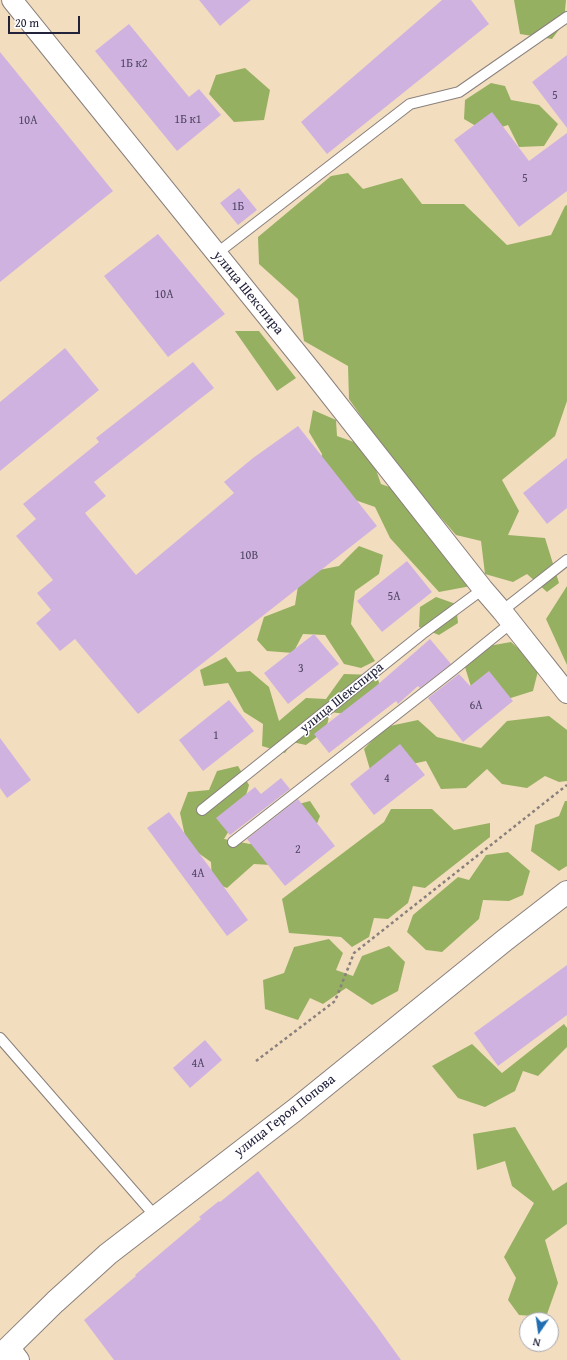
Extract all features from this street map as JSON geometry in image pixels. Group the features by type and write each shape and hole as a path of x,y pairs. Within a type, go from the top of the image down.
{"street":[{"name":"улица Шекспира","path":"12,0 318,379 567,693"},
{"name":"улица Героя Попова","path":"9,1354 55,1302 108,1254 295,1110 505,940 567,892"}],"lane":[{"path":"216,254 410,104 458,92 567,17"},
{"path":"233,842 453,670 567,560"},
{"name":"улица Шекспира","path":"202,810 422,634 483,589"},
{"path":"0,1038 156,1217"}],"path":[{"path":"256,1061 335,1001 354,953 567,785"}],"green space":[{"path":"514,0 566,0 564,23 552,39 520,34"},
{"path":"245,68 270,90 264,120 234,122 209,94 216,75"},
{"path":"491,83 505,86 511,100 539,105 558,124 544,146 519,147 508,125 486,132 464,119 465,100"},
{"path":"348,173 363,189 402,178 422,204 464,204 507,245 551,235 565,206 567,205 567,401 555,436 502,480 519,511 508,535 545,538 559,583 547,592 527,574 513,582 485,574 481,541 456,535 396,466 349,399 348,366 304,341 298,299 259,264 258,237 331,176"},
{"path":"235,331 259,331 296,378 277,391"},
{"path":"313,410 336,420 337,436 368,447 381,484 403,492 471,586 439,592 390,538 375,507 335,493 317,475 322,454 309,432"},
{"path":"359,546 383,555 379,574 355,591 351,624 375,661 361,668 344,664 325,635 303,634 293,653 267,651 257,640 264,617 295,605 298,586 319,570 339,566"},
{"path":"567,586 567,665 546,619"},
{"path":"436,597 456,604 458,623 439,635 419,627 420,607"},
{"path":"511,642 539,667 533,691 498,702 472,690 465,667 477,648"},
{"path":"226,657 237,672 250,671 269,687 279,721 306,698 326,699 344,674 377,675 381,691 361,716 330,712 326,730 306,745 292,742 285,753 262,746 263,724 244,712 228,683 204,686 200,670"},
{"path":"549,716 567,730 567,781 559,782 545,776 527,788 502,784 487,769 466,788 441,789 426,761 371,773 364,749 385,727 418,720 437,737 481,748 507,721"},
{"path":"238,766 249,785 242,809 224,839 250,844 291,806 310,801 320,816 307,849 289,866 254,864 227,888 212,882 211,862 187,845 180,813 188,792 209,790 217,771"},
{"path":"565,801 567,801 567,866 559,871 531,851 535,825 559,816"},
{"path":"391,809 432,809 454,830 490,823 490,837 425,888 413,886 408,903 388,919 374,918 369,937 352,947 341,937 289,933 282,899 384,822"},
{"path":"508,852 530,871 523,895 509,901 483,900 479,919 442,952 426,950 407,932 413,915 458,877 469,880 486,855"},
{"path":"329,939 343,953 336,970 353,976 362,956 389,946 405,962 398,991 372,1005 346,988 323,1004 310,998 298,1020 265,1009 263,980 284,973 294,947"},
{"path":"564,1024 567,1028 567,1047 538,1076 523,1071 515,1091 485,1107 458,1098 432,1066 472,1044 502,1073"},
{"path":"515,1127 553,1191 567,1182 567,1224 545,1240 558,1283 548,1312 519,1312 519,1315 508,1300 516,1278 504,1257 534,1203 512,1186 505,1161 477,1170 473,1134"}],"building":[{"path":"199,0 251,0 220,26"},
{"path":"442,0 471,0 489,24 327,154 301,122"},
{"path":"129,24 189,97 199,89 221,115 177,151 95,51"},
{"path":"0,52 113,191 0,282"},
{"path":"567,55 567,128 532,82"},
{"path":"492,112 529,161 567,133 567,191 519,227 454,140"},
{"path":"239,188 257,210 238,225 220,203"},
{"path":"158,234 225,314 168,357 104,276"},
{"path":"65,348 99,390 0,471 0,402"},
{"path":"193,362 214,388 94,482 106,496 85,513 136,575 234,493 224,482 253,458 298,426 377,526 138,714 75,639 60,651 36,623 51,610 37,593 53,580 16,536 36,519 23,504 99,442 96,438"},
{"path":"567,458 567,508 547,524 523,493"},
{"path":"407,561 432,592 382,632 357,601"},
{"path":"314,634 339,664 288,704 264,673"},
{"path":"430,639 451,664 420,688 418,686 398,704 396,701 329,753 314,734 376,686"},
{"path":"489,671 513,701 463,742 428,698 459,674 470,686"},
{"path":"229,700 254,731 203,771 179,740"},
{"path":"0,738 31,780 7,798 0,788"},
{"path":"400,744 425,775 374,815 350,784"},
{"path":"281,778 290,789 230,835 216,818 255,787 261,794"},
{"path":"298,799 335,846 285,886 247,839"},
{"path":"169,812 248,920 227,936 147,828"},
{"path":"567,965 567,1015 498,1066 474,1033"},
{"path":"205,1040 222,1060 190,1088 173,1068"},
{"path":"258,1171 401,1360 114,1360 84,1320 201,1219 199,1217"}]}
